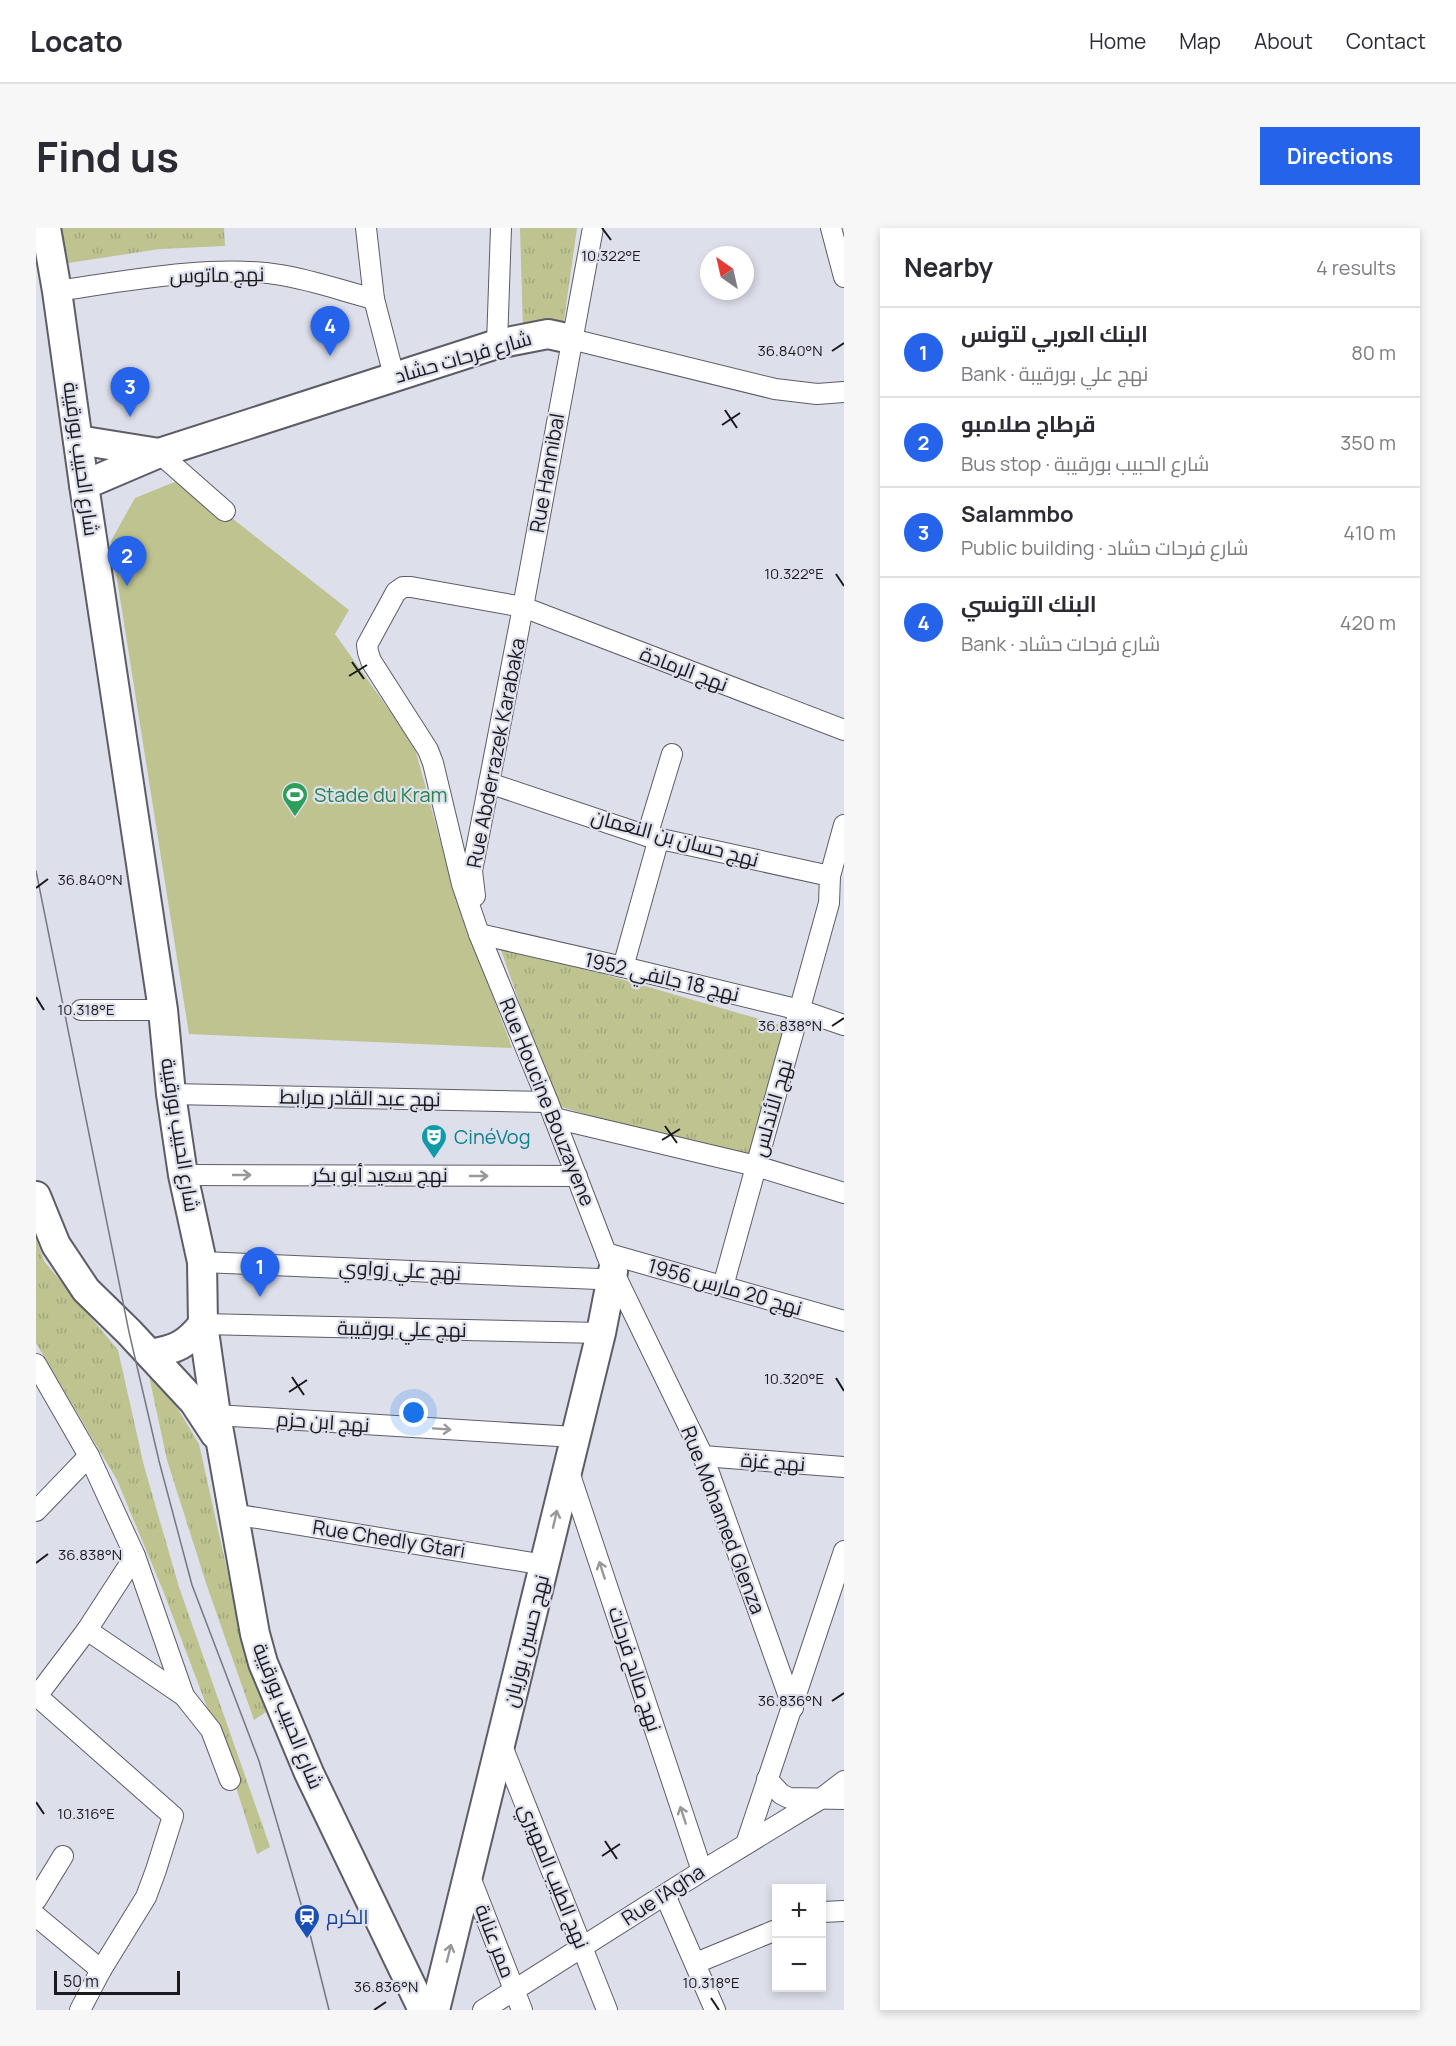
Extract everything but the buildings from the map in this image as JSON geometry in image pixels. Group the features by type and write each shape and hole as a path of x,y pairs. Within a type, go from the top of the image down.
{"main road":[{"name":"شارع الحبيب بورقيبة","path":"44,248 57,291 163,1010 171,1094 183,1175 202,1262 203,1324 216,1415 249,1601 263,1663 309,1773 423,2010"},
{"name":"شارع فرحات حشاد","path":"84,486 159,453 497,344 548,334 571,339"},
{"name":"شارع فرحات حشاد","path":"78,440 159,453"},
{"path":"36,1198 56,1245 76,1277 194,1402 221,1445"},
{"name":"نهج حسين بوزيان","path":"435,2010 601,1333 605,1268"},
{"path":"150,1354 172,1350 183,1345 203,1324"}],"street":[{"path":"366,228 374,299 394,376"},
{"path":"497,344 501,228"},
{"name":"Rue Hannibal","path":"523,607 593,228"},
{"path":"831,228 844,277"},
{"name":"نهج ماتوس","path":"57,291 161,277 245,273 279,274 374,299"},
{"name":"شارع فرحات حشاد","path":"571,339 775,389 817,394 844,392"},
{"path":"159,453 225,511"},
{"path":"479,934 462,884 434,763 424,743 372,661 367,645 396,592 403,587 523,607"},
{"name":"نهج الرمادة","path":"523,607 844,730"},
{"name":"Rue Abderrazek Karabaka","path":"479,934 472,871 523,607"},
{"path":"623,967 672,754"},
{"name":"نهج حسان بن النعمان","path":"489,783 653,837 830,876"},
{"name":"نهج الأندلس","path":"723,1286 800,1010 837,905 830,876 844,825"},
{"name":"نهج 18 جانفي 1952","path":"479,934 800,1010 844,1024"},
{"name":"Rue Houcine Bouzayene","path":"479,934 577,1176 605,1268"},
{"path":"81,1010 163,1010"},
{"name":"نهج عبد القادر مرابط","path":"171,1094 551,1110 756,1166 844,1193"},
{"name":"نهج سعيد أبو بكر","path":"183,1175 577,1176"},
{"name":"نهج علي زواوي","path":"202,1262 605,1268"},
{"name":"نهج 20 مارس 1956","path":"605,1268 723,1286 844,1321"},
{"name":"Rue Mohamed Glenza","path":"605,1268 703,1456 793,1708"},
{"name":"نهج علي بورقيبة","path":"203,1324 601,1333"},
{"path":"36,1364 89,1456 135,1556 184,1696"},
{"name":"نهج ابن حزم","path":"216,1415 575,1437"},
{"path":"36,1511 89,1456"},
{"name":"نهج غزة","path":"703,1456 844,1467"},
{"name":"نهج صالح فرحات","path":"567,1468 702,1871"},
{"name":"Rue Chedly Gtari","path":"233,1514 545,1565"},
{"path":"746,1844 767,1779 839,1581 844,1551"},
{"path":"80,2010 146,1897 173,1816 36,1696 87,1630 135,1556"},
{"path":"87,1630 184,1696 211,1730 230,1780"},
{"name":"نهج الطيب المهيري","path":"500,1741 607,2010"},
{"path":"767,1779 781,1794 789,1798 844,1799"},
{"name":"Rue l'Agha","path":"483,2010 822,1798 844,1781"},
{"path":"36,1900 63,1856"},
{"name":"ممر عنابة","path":"468,1872 522,2010"},
{"path":"665,1895 715,2010"},
{"path":"826,1912 844,1911"},
{"path":"36,1916 102,1970"},
{"path":"696,1963 772,1932"}],"green space":[{"path":"49,228 224,228 225,246 160,249 55,265"},
{"path":"520,228 577,228 563,327 523,330"},
{"name":"Stade du Kram","path":"182,479 349,610 335,634 414,745 454,891 512,1048 189,1034 111,541 135,498"},
{"path":"499,944 787,1027 748,1164 555,1105"},
{"path":"36,1238 44,1261 118,1350 144,1466 179,1587 270,1847 257,1854 230,1768 164,1593 117,1480 36,1343"},
{"path":"149,1376 175,1404 199,1444 247,1660 266,1712 254,1720 207,1586 167,1460"}],"tram line":[{"path":"36,871 129,1332 159,1461 192,1585 259,1761 311,1938 329,2010"}],"place":[{"name":"البنك التونسي","path":"330,356"},
{"name":"Salammbo","path":"130,417"},
{"name":"قرطاج صلامبو","path":"127,586"},
{"name":"Stade du Kram","path":"295,818"},
{"name":"CinéVog","path":"434,1160"},
{"name":"البنك العربي لتونس","path":"260,1297"},
{"name":"الكرم","path":"307,1940"}]}
